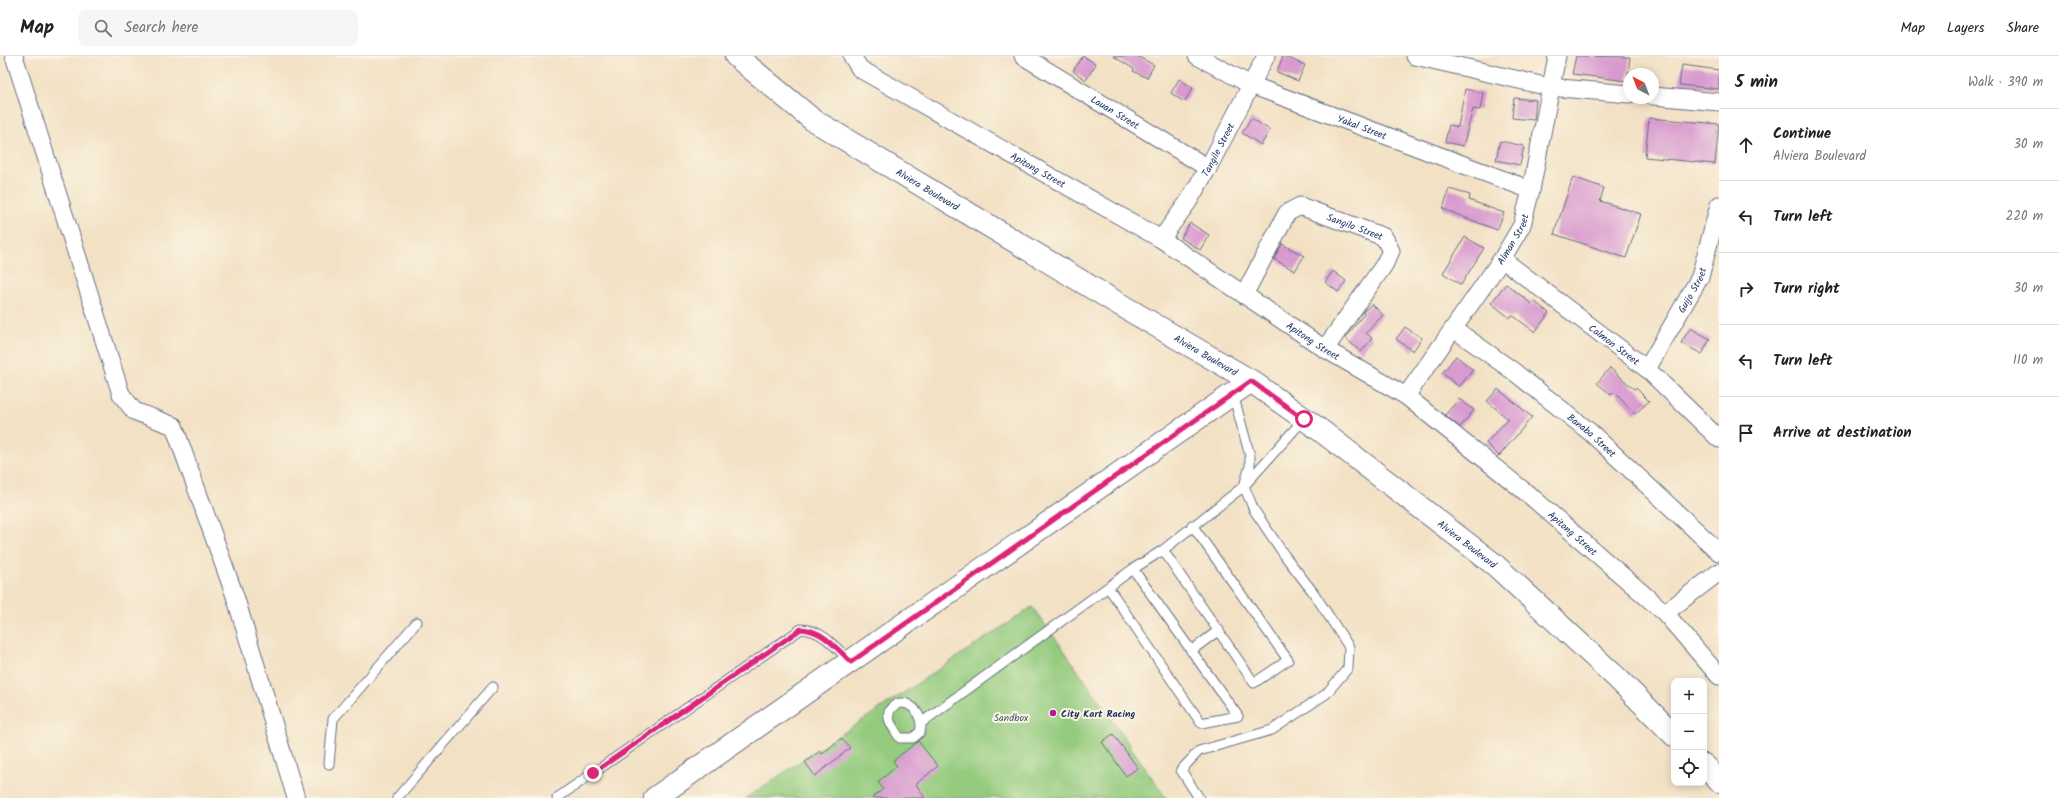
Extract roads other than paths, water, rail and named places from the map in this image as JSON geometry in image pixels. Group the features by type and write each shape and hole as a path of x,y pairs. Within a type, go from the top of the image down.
{"street":[{"path":"14,56 121,394 134,411 174,426 235,596 296,798"},
{"name":"Alviera Boulevard","path":"736,56 813,120 1119,304 1251,381 1358,458 1495,565 1617,678 1671,732"},
{"name":"Lauan Street","path":"1023,56 1208,168"},
{"name":"Yakal Street","path":"1197,56 1251,85 1531,190"},
{"name":"Tangile Street","path":"1161,239 1188,202 1208,168 1266,56"},
{"path":"1415,56 1549,87 1623,93"},
{"name":"Alman Street","path":"1406,396 1454,330 1502,259 1522,225 1531,190 1549,87 1557,56"},
{"name":"Apitong Street","path":"856,62 1161,239 1325,349 1406,396 1534,499 1665,613 1719,676"},
{"path":"1659,97 1719,102"},
{"name":"Guijo Street","path":"1647,369 1700,277 1719,205"},
{"name":"Sangilo Street","path":"1244,295 1287,214 1300,206 1384,237 1391,251 1384,265 1325,349"},
{"name":"Calmon Street","path":"1502,259 1647,369 1719,439"},
{"name":"Banaba Street","path":"1454,330 1513,371 1590,432 1719,552"},
{"path":"655,798 1251,381"},
{"path":"1665,613 1719,572"},
{"path":"1707,769 1719,781"}],"lane":[{"path":"1199,798 1181,770 1200,752 1272,730 1326,694 1348,668 1349,647 1313,592 1285,556 1254,510 1244,486 1250,466 1250,456 1233,394"},
{"path":"921,723 1133,569 1163,550 1192,525 1244,486 1304,419"},
{"path":"1163,550 1254,683 1288,660 1192,525"},
{"path":"1108,587 1201,723 1238,716 1133,569"},
{"path":"329,764 334,719 417,622"},
{"path":"558,798 801,629 812,630 821,634 851,662"},
{"path":"1191,651 1219,630"},
{"path":"397,798 493,687"}],"place":[{"name":"City Kart Racing","path":"1053,713"}],"park label":[{"name":"Sandbox","path":"1011,717"}]}
